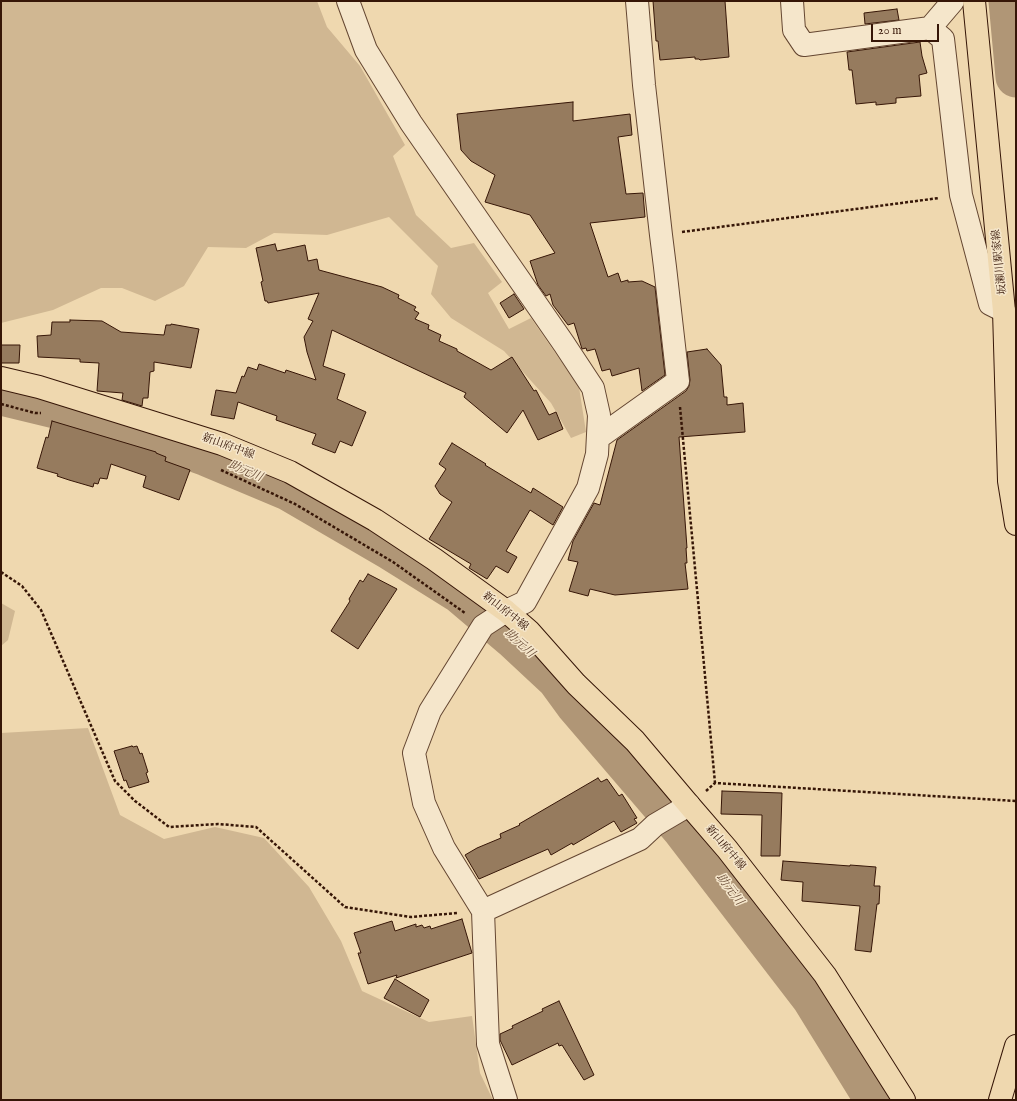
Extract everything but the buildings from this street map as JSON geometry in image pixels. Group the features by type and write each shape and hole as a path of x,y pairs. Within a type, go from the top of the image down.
{"main road":[{"name":"坂瀬川駅家線","path":"974,1 1004,311 1016,524"},
{"name":"新山府中線","path":"1,378 39,386 222,444 290,472 375,520 434,559 506,612 529,631 576,684 635,741 727,849 826,975 904,1100"},
{"path":"1000,1100 1016,1046"}],"street":[{"path":"348,1 366,50 410,123 593,388 599,415 597,454 588,488 525,602 483,626 430,711 414,753 424,803 444,848 483,911 488,1044 506,1100"},
{"path":"598,438 678,381 660,235 644,85 637,1"},
{"path":"792,1 794,30 804,45 930,28 953,1"},
{"path":"930,28 943,39 961,195 990,304 1004,311"},
{"path":"483,911 640,839 655,825 689,805"}],"path":[{"path":"660,235 961,195"},
{"path":"678,381 715,783"},
{"path":"1,404 35,413 47,413"},
{"path":"215,467 295,504 380,554 483,626"},
{"path":"1,572 22,586 41,610 115,780 135,801 169,827 218,824 256,827 345,907 410,917 483,911"},
{"path":"689,805 715,783 1016,800"}],"shaded area":[{"path":"1,1 317,1 327,27 360,66 405,145 393,156 416,215 451,248 474,243 502,282 488,293 509,329 531,318 579,387 586,432 571,438 551,403 504,351 451,318 431,294 438,266 389,217 327,235 274,233 246,248 208,247 184,286 155,301 122,288 101,288 53,310 1,323"},
{"path":"1,603 15,611 8,640 1,646"},
{"path":"88,728 120,815 164,839 215,827 264,838 309,887 341,941 362,991 429,1022 472,1016 480,1073 493,1100 1,1100 1,733"}],"waterway":[{"path":"1009,1 1016,77"},
{"name":"助元川","path":"1,395 72,412 129,428 207,456 288,490 391,550 460,593 513,638 557,679 576,705 683,830 812,998 875,1100"}]}
